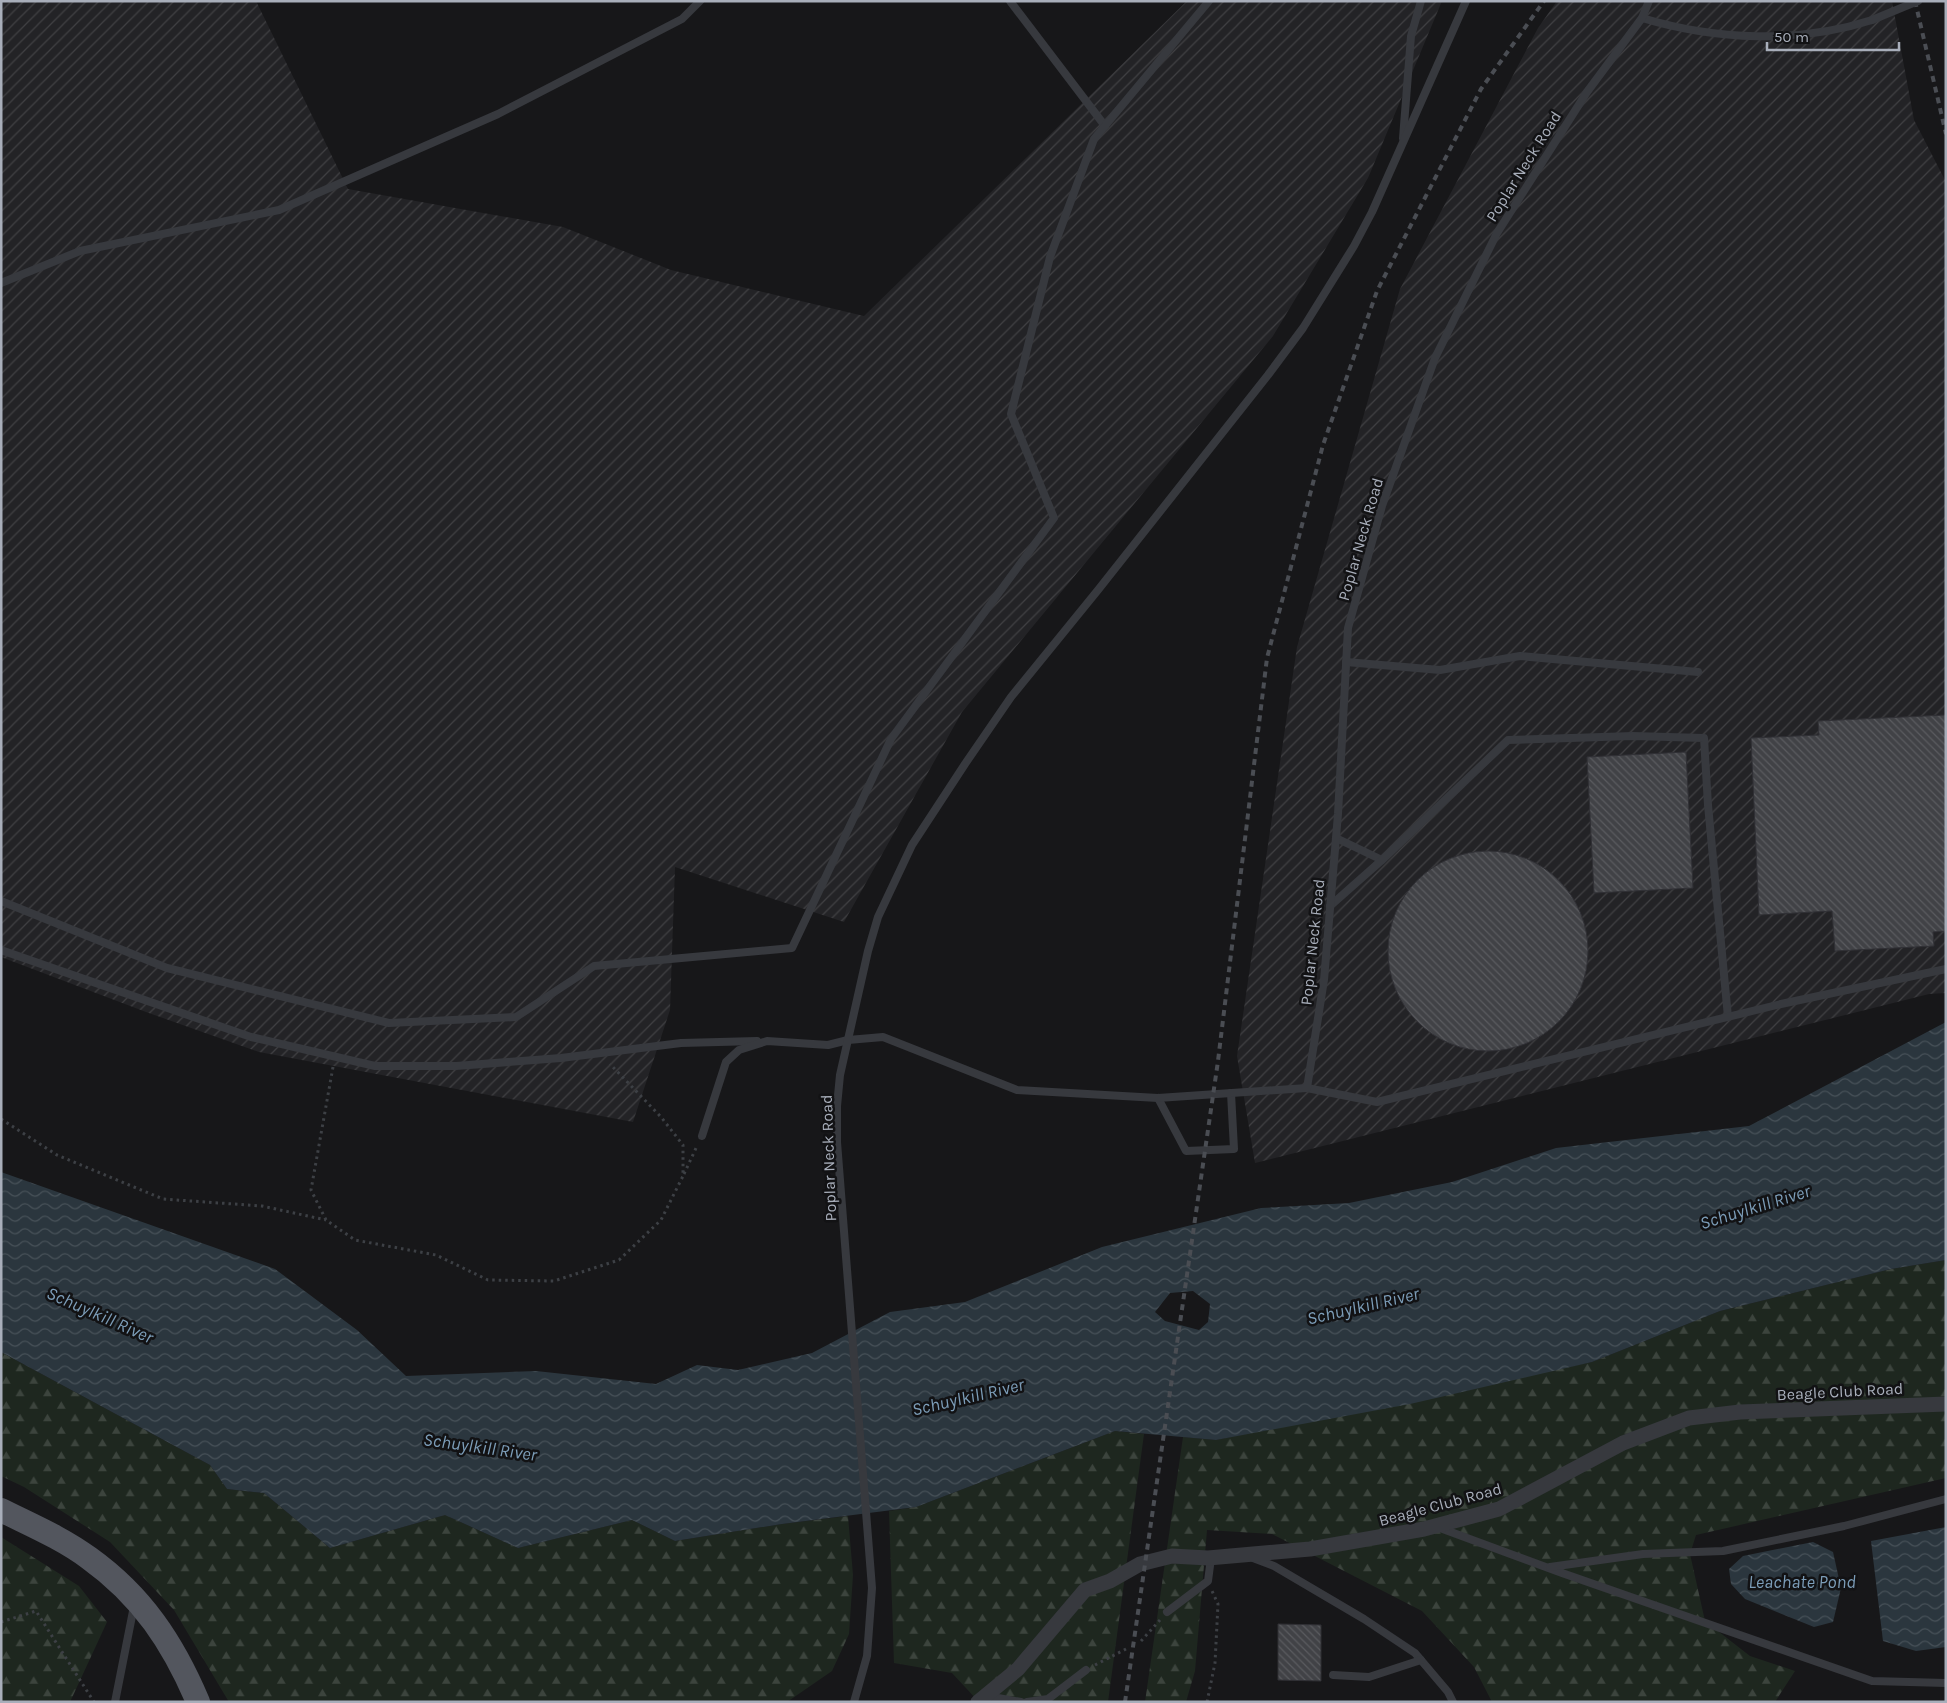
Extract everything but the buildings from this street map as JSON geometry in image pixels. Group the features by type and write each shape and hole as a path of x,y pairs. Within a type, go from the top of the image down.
{"main road":[{"path":"1,1510 57,1538 88,1557 117,1580 136,1599 165,1636 184,1668 198,1702"}],"street":[{"name":"Beagle Club Road","path":"982,1699 1018,1669 1085,1590 1110,1581 1140,1564 1172,1556 1211,1558 1348,1544 1436,1526 1499,1509 1624,1443 1689,1418 1740,1412 1946,1404"}],"lane":[{"path":"1,283 80,251 279,210 498,114 682,19 700,1"},
{"path":"1010,1 1105,126"},
{"path":"1,901 167,968 389,1023 516,1017 594,966 792,948 891,739 1054,518 1011,414 1050,257 1094,139 1209,1"},
{"path":"1402,145 1409,82 1411,36 1421,1"},
{"name":"Poplar Neck Road","path":"854,1702 867,1656 872,1588 837,1142 838,1090 868,951 878,917 897,873 924,825 1016,690 1098,590 1303,328 1354,246 1383,190 1466,1"},
{"name":"Poplar Neck Road","path":"1307,1088 1324,980 1336,838 1348,628 1382,506 1434,358 1497,233 1587,92 1642,18 1649,1"},
{"path":"1642,18 1676,28 1740,35 1792,36 1849,28 1918,1"},
{"path":"1346,662 1440,670 1520,656 1698,672"},
{"path":"1330,906 1382,860 1508,740 1634,736 1704,738 1708,805 1728,1016"},
{"path":"1336,838 1382,860"},
{"path":"1,950 251,1037 334,1058 375,1066 456,1066 561,1058 681,1043 768,1041 828,1045 848,1040 883,1037 1017,1090 1158,1098 1307,1088 1377,1102 1728,1016 1946,969"},
{"path":"702,1136 726,1062 739,1050 768,1041"},
{"path":"1158,1098 1186,1151 1234,1149 1231,1093"},
{"path":"1548,1568 1643,1554 1723,1551 1844,1526 1946,1499"},
{"path":"1436,1526 1548,1568 1872,1681 1946,1684"},
{"path":"1245,1555 1282,1570 1364,1619 1415,1653 1448,1692 1453,1702"},
{"path":"1167,1612 1208,1581 1211,1558"},
{"path":"115,1702 136,1599"},
{"path":"1333,1675 1369,1677 1421,1660"},
{"path":"1027,1702 1048,1699 1086,1670"},
{"path":"982,1699 1021,1702"}],"path":[{"path":"598,1054 625,1078 683,1144 683,1176"},
{"path":"326,1220 311,1190 334,1058"},
{"path":"1,1119 57,1155 163,1199 262,1206 326,1220 355,1240 436,1255 488,1280 554,1281 619,1260 661,1220 702,1136"},
{"path":"1207,1702 1215,1663 1218,1604 1208,1581"},
{"path":"1,1622 36,1611 94,1702"},
{"path":"1141,1641 1167,1612"},
{"path":"1086,1670 1126,1648"}],"shaded area":[{"path":"1,1 256,1 348,189 563,227 671,270 864,316 1187,1 1442,1 1368,178 1273,336 962,712 844,922 675,867 670,1010 633,1122 259,1052 146,1012 1,957"},
{"path":"1557,1 1892,1 1914,120 1946,182 1946,993 1929,994 1255,1163 1237,1056 1297,647 1400,289 1538,28"}],"green space":[{"path":"1946,1260 1946,1478 1696,1535 1690,1554 1705,1621 1750,1656 1795,1671 1775,1702 1492,1702 1474,1667 1422,1611 1272,1534 1207,1530 1195,1671 1186,1702 1145,1702 1183,1437 1216,1440 1592,1362 1720,1311 1891,1269"},
{"path":"1,1352 210,1465 227,1489 264,1493 330,1548 445,1515 518,1548 632,1520 675,1541 782,1524 848,1516 853,1575 849,1634 832,1671 787,1702 229,1702 174,1610 110,1542 24,1487 1,1476"},
{"path":"1115,1431 1144,1434 1108,1702 979,1702 952,1673 894,1663 889,1511 916,1507"},
{"path":"1,1537 79,1586 107,1622 70,1702 1,1702"}],"water":[{"name":"Schuylkill River","path":"1946,1022 1946,1260 1891,1269 1720,1311 1592,1362 1410,1404 1216,1440 1115,1431 916,1507 782,1524 675,1541 632,1520 518,1548 445,1515 330,1548 264,1493 227,1489 210,1465 1,1352 1,1172 275,1269 357,1330 406,1376 536,1371 656,1384 697,1365 738,1370 812,1353 890,1312 965,1302 1102,1247 1261,1208 1349,1203 1452,1182 1556,1148 1749,1126","holes":["1193,1291 1210,1304 1208,1322 1199,1330 1165,1321 1155,1312 1170,1293"]},
{"name":"Leachate Pond","path":"1946,1527 1946,1647 1916,1651 1883,1641 1871,1541"},
{"name":"Leachate Pond","path":"1813,1542 1833,1552 1841,1588 1833,1622 1814,1627 1745,1599 1731,1584 1729,1569 1743,1556"}],"railway":[{"path":"1125,1702 1218,1061 1267,658 1323,445 1377,291 1481,89 1544,1"},
{"path":"1915,1 1946,134"}]}
